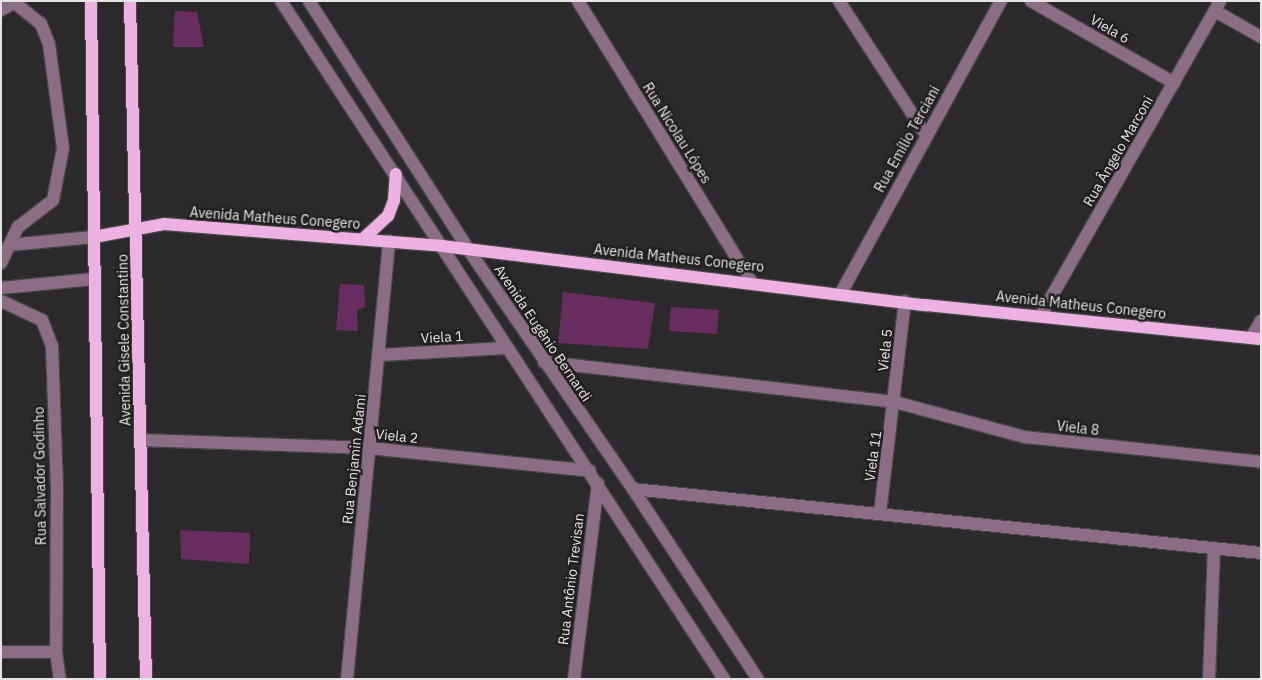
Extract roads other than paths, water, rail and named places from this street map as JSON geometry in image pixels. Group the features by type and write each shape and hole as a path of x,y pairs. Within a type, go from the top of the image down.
{"main road":[{"name":"Avenida Gisele Constantino","path":"91,1 100,679"},
{"name":"Avenida Gisele Constantino","path":"130,1 137,229 146,679"},
{"path":"363,239 388,216 394,200 396,174"},
{"name":"Avenida Matheus Conegero","path":"94,237 164,224 389,241 905,301 1256,338"}],"street":[{"path":"281,1 396,174 506,348 598,483 724,679"},
{"name":"Avenida Eugênio Bernardi","path":"309,1 468,249 633,489 758,679"},
{"name":"Rua Nicolau Lópes","path":"578,1 751,282"},
{"path":"839,1 926,134"},
{"name":"Rua Emílio Terciani","path":"841,293 926,134 1001,1"},
{"name":"Viela 6","path":"1031,1 1174,83"},
{"path":"1,10 16,2 41,24 49,44 63,148 53,200 18,227 1,263"},
{"path":"1218,6 1261,37"},
{"name":"Rua Ângelo Marconi","path":"1041,315 1218,6"},
{"path":"9,245 94,237"},
{"name":"Rua Benjamin Adami","path":"347,679 369,448 380,355 389,241"},
{"path":"1,288 94,279"},
{"name":"Rua Salvador Godinho","path":"1,301 42,320 52,346 56,486 56,652 60,679"},
{"name":"Viela 5","path":"895,402 905,301"},
{"path":"1256,338 1261,321"},
{"name":"Viela 1","path":"380,355 506,348"},
{"name":"Viela 8","path":"544,362 895,402 1025,437 1261,462"},
{"name":"Viela 11","path":"880,513 895,402"},
{"name":"Viela 2","path":"141,440 369,448 590,471"},
{"name":"Rua Antônio Trevisan","path":"574,679 598,483"},
{"path":"633,489 1261,553"},
{"path":"1209,679 1214,548"},
{"path":"1,652 56,652"}]}
